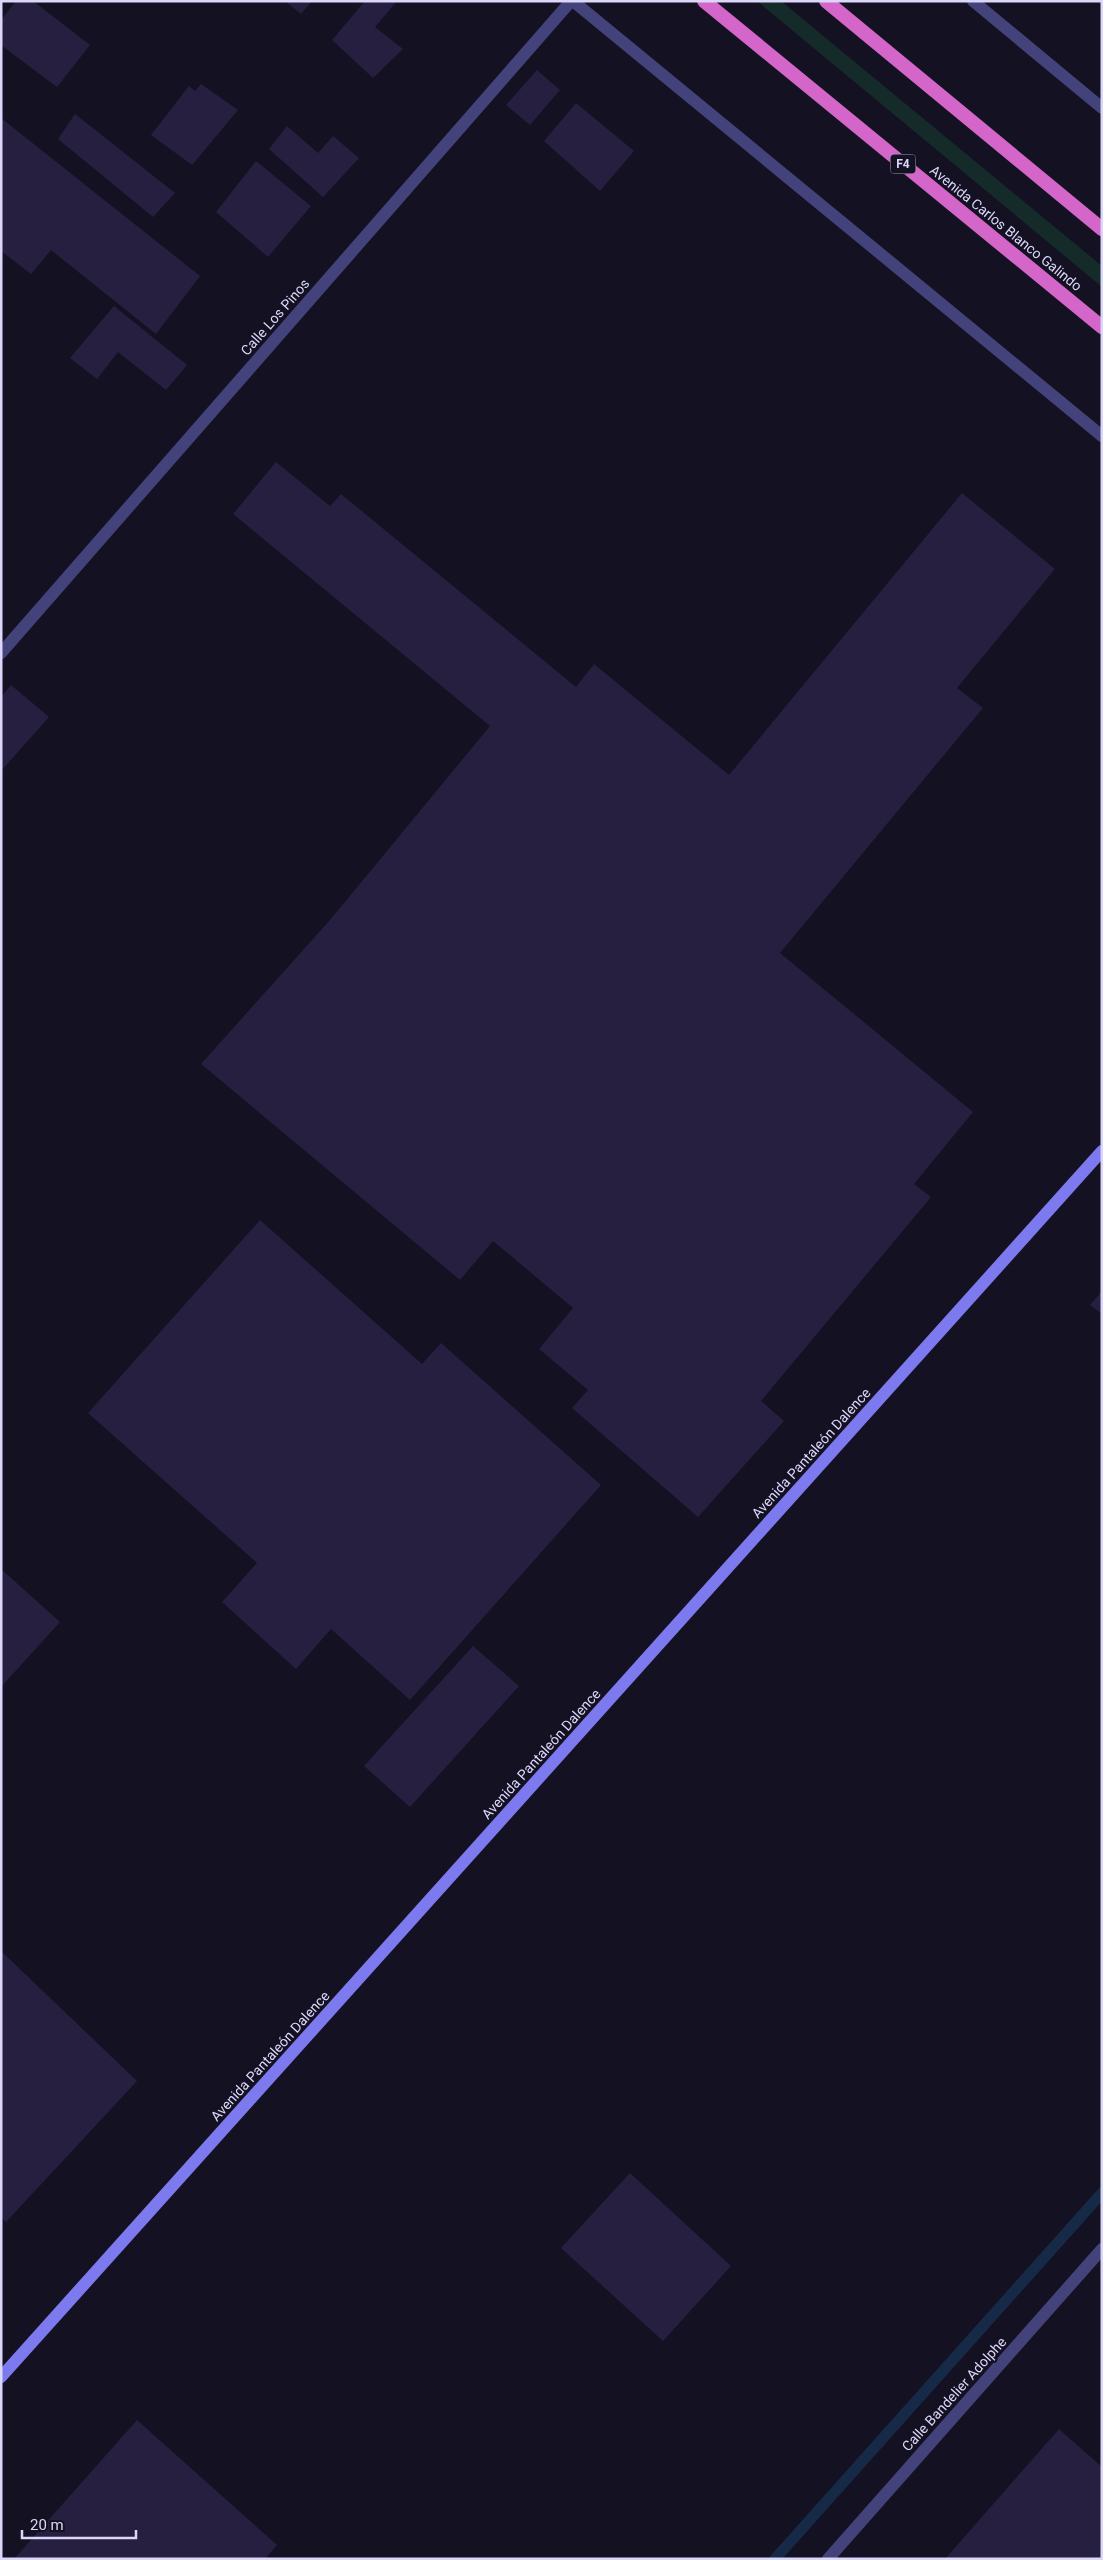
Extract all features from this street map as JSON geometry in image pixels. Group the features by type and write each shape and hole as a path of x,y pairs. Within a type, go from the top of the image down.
{"highway":[{"name":"Avenida Carlos Blanco Galindo","path":"704,1 1102,327"},
{"path":"826,1 1102,229"}],"main road":[{"name":"Avenida Pantaleón Dalence","path":"1,2378 1102,1151"}],"street":[{"path":"572,1 1102,436"},
{"name":"Calle Los Pinos","path":"1,653 572,1"},
{"path":"973,1 1102,108"},
{"name":"Calle Bandelier Adolphe","path":"828,2559 1102,2250"}],"green space":[{"path":"757,1 781,1 1102,266 1102,287"}],"building":[{"path":"16,1 33,1 90,45 57,87 1,45 1,20"},
{"path":"285,1 312,1 301,14"},
{"path":"365,1 397,1 375,27 403,49 373,78 332,40"},
{"path":"537,70 560,90 530,125 506,105"},
{"path":"201,84 238,110 192,165 151,135 189,86 195,91"},
{"path":"576,103 634,151 600,191 544,141"},
{"path":"75,114 175,193 153,217 58,139"},
{"path":"1,118 200,276 156,334 51,250 31,274 1,251"},
{"path":"287,126 318,153 333,136 359,158 323,197 269,149"},
{"path":"256,161 311,206 268,257 216,212"},
{"path":"114,306 187,365 166,390 118,352 97,379 70,358"},
{"path":"276,462 330,506 341,494 576,687 594,664 729,775 962,493 1055,569 957,688 983,708 780,953 973,1112 914,1184 931,1197 761,1401 784,1421 698,1517 572,1408 588,1390 539,1349 573,1308 493,1241 460,1280 201,1064 330,920 490,726 233,514"},
{"path":"11,685 49,717 1,771 1,697"},
{"path":"260,1220 422,1364 441,1343 601,1485 410,1700 331,1629 296,1669 222,1602 257,1563 88,1413"},
{"path":"1102,1291 1102,1314 1090,1305"},
{"path":"1,1569 60,1622 1,1687"},
{"path":"473,1646 519,1686 410,1807 364,1766"},
{"path":"1,1951 137,2081 6,2222 1,2217"},
{"path":"630,2173 731,2266 663,2341 561,2248"},
{"path":"137,2420 277,2545 265,2559 14,2559"},
{"path":"1059,2429 1102,2467 1102,2559 945,2559"}],"waterway":[{"path":"775,2559 1102,2193"}]}
